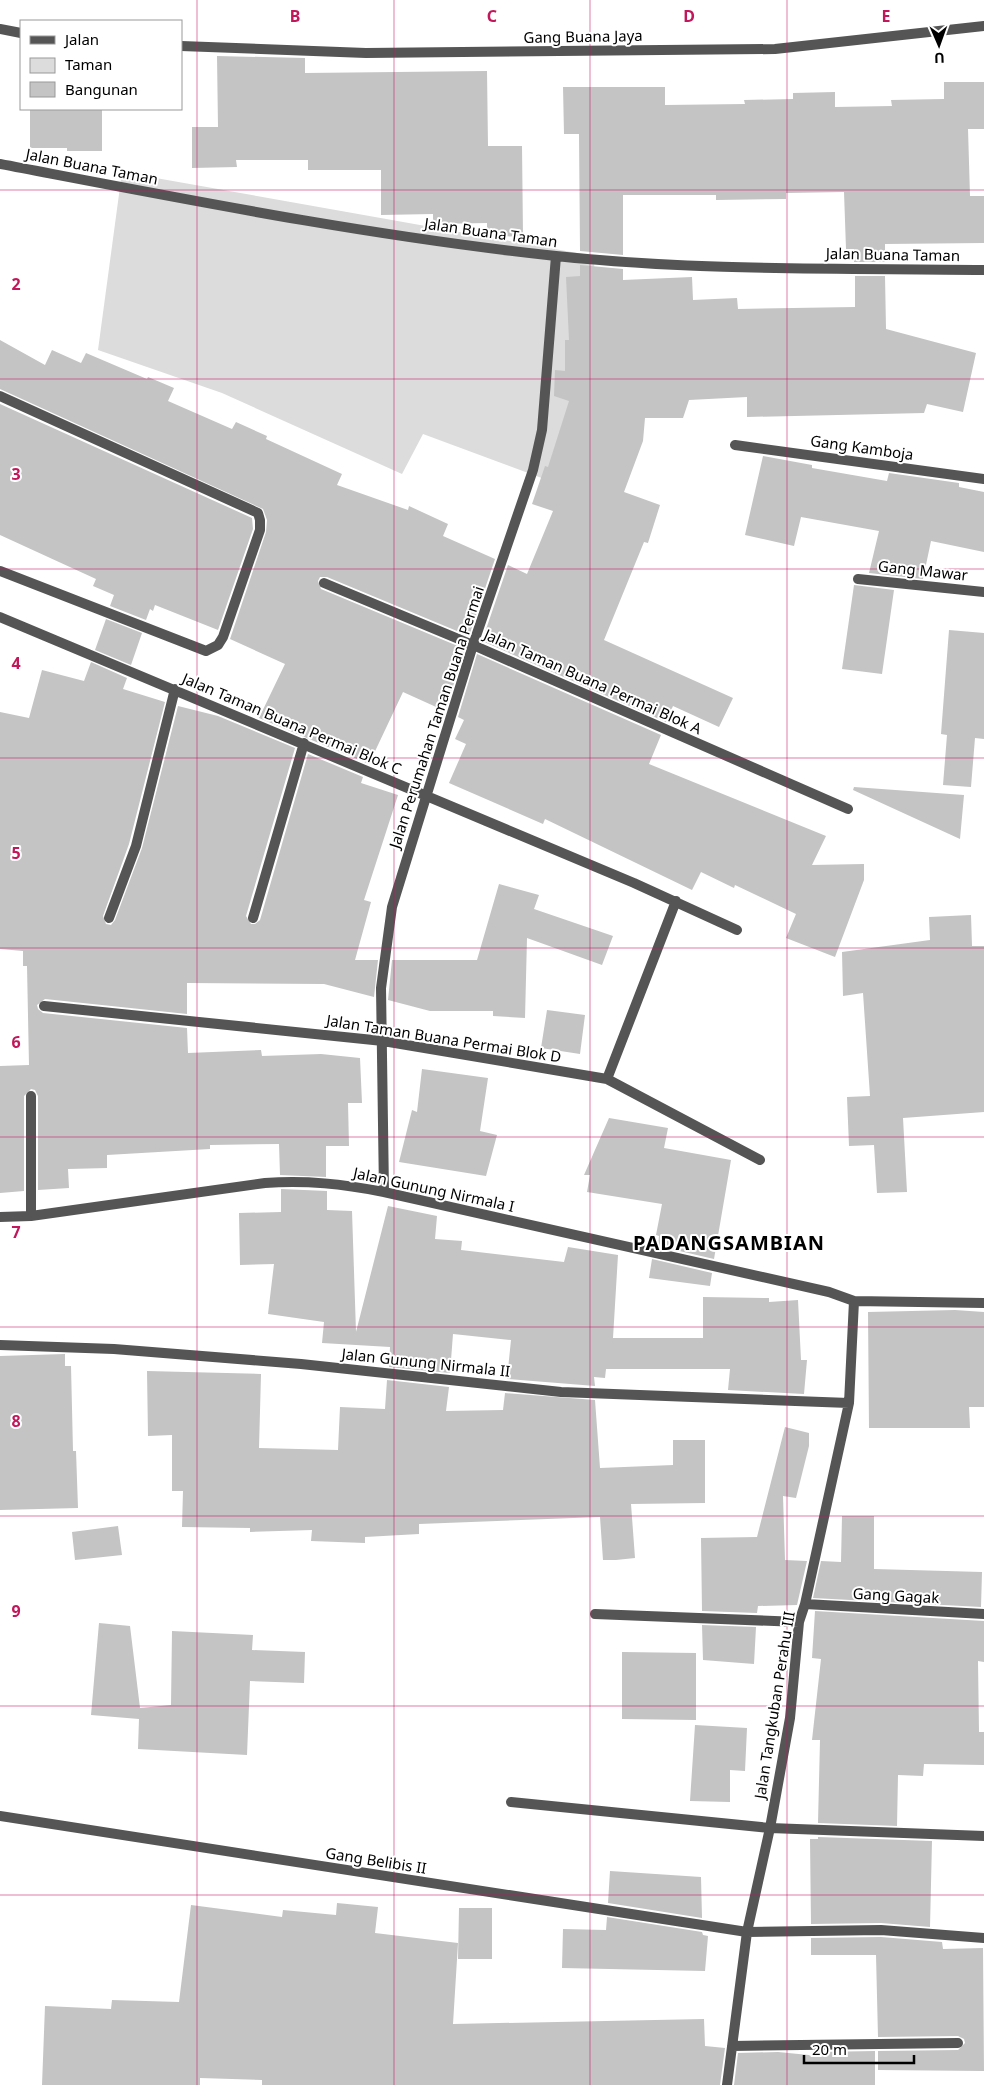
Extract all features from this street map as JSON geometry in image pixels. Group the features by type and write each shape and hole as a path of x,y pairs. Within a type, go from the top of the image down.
{"street":[{"name":"Gang Buana Jaya","path":"182,46 366,53 775,49 984,26"},
{"path":"0,28 20,33"},
{"name":"Jalan Buana Taman","path":"0,164 294,220 556,256 710,266 984,270"},
{"name":"Jalan Perumahan Taman Buana Permai","path":"384,1192 382,988 392,908 473,645 533,470 542,430 556,256"},
{"path":"0,396 258,513 260,530 223,637 218,645 206,651 0,572"},
{"name":"Gang Kamboja","path":"735,446 984,479"},
{"name":"Gang Mawar","path":"858,579 984,592"},
{"name":"Jalan Taman Buana Permai Blok A","path":"324,583 473,645 848,810"},
{"name":"Jalan Taman Buana Permai Blok C","path":"0,617 304,743 676,901 737,930"},
{"path":"108,918 136,846 175,690"},
{"path":"252,918 304,743"},
{"path":"607,1079 676,901"},
{"name":"Jalan Taman Buana Permai Blok D","path":"44,1006 383,1041 607,1079 760,1160"},
{"path":"31,1096 31,1216"},
{"name":"Jalan Gunung Nirmala I","path":"0,1217 31,1216 273,1182 333,1183 384,1192 829,1292 854,1301 984,1303"},
{"name":"Jalan Tangkuban Perahu III","path":"727,2085 747,1932 770,1828 790,1718 799,1622 805,1604 849,1403 854,1301"},
{"name":"Jalan Gunung Nirmala II","path":"0,1345 114,1349 292,1363 561,1392 849,1403"},
{"name":"Gang Gagak","path":"805,1604 984,1614"},
{"path":"595,1614 799,1622"},
{"path":"511,1802 770,1828 984,1836"},
{"name":"Gang Belibis II","path":"0,1816 747,1932 881,1930 984,1938"},
{"path":"732,2046 958,2043"}],"green space":[{"path":"122,172 594,256 597,360 574,490 423,434 402,474 222,393 98,350"}],"building":[{"path":"217,56 305,58 305,73 487,71 488,146 522,146 523,236 487,237 487,223 433,224 433,214 381,215 381,170 308,170 308,160 236,160 237,167 192,168 192,127 218,127"},
{"path":"944,82 984,82 984,129 968,129 970,196 984,196 984,243 885,244 885,262 854,262 854,249 846,249 844,192 786,193 786,199 716,200 716,195 623,195 623,255 580,251 579,134 564,134 563,87 665,87 665,105 745,104 744,100 793,99 793,93 835,92 835,107 892,106 891,100 944,99"},
{"path":"30,110 102,110 102,151 67,151 67,148 30,148"},
{"path":"580,265 623,269 623,280 692,277 693,300 737,298 738,309 855,307 855,276 885,276 886,329 976,353 963,412 927,404 924,413 747,417 747,397 689,400 683,418 645,418 643,441 624,492 660,505 648,543 644,542 604,640 733,698 719,727 673,706 666,722 482,641 508,565 527,574 553,511 532,504 545,466 548,467 569,401 554,396 555,370 565,371 565,340 569,340 566,277 580,276"},
{"path":"0,340 45,365 52,350 81,363 86,353 147,379 148,377 174,388 168,401 232,429 236,422 267,436 266,439 342,474 337,485 408,510 409,506 448,524 443,536 495,559 469,636 327,577 320,577 318,581 321,589 465,649 445,711 403,692 369,764 259,718 285,664 230,639 266,532 267,520 263,509 0,389"},
{"path":"0,404 252,518 253,529 218,630 155,605 153,611 150,609 146,620 110,606 114,595 93,586 96,579 0,535"},
{"path":"763,456 812,465 812,468 887,481 889,473 959,483 959,487 984,492 984,552 931,541 923,579 869,573 879,531 801,517 794,546 745,535"},
{"path":"854,585 894,590 882,674 842,669"},
{"path":"106,619 142,633 131,665 95,650"},
{"path":"949,630 984,633 984,739 975,738 971,787 943,785 947,735 941,734"},
{"path":"477,654 661,735 649,764 826,836 812,865 864,864 864,880 835,957 786,938 796,914 735,885 734,888 701,872 692,890 545,819 543,824 449,783 466,744 455,739 464,720 458,717"},
{"path":"91,662 127,678 123,689 165,702 129,844 103,916 106,924 111,925 115,920 142,848 178,706 218,716 295,748 246,916 251,924 255,924 260,920 308,754 363,777 361,783 398,795 364,900 371,902 355,960 378,960 374,997 324,984 187,983 187,1014 45,999 37,1005 38,1009 43,1013 187,1028 188,1053 261,1050 262,1056 321,1054 360,1058 362,1103 348,1103 349,1146 326,1146 326,1177 280,1175 279,1144 210,1145 210,1149 107,1155 107,1168 68,1169 69,1188 38,1190 38,1096 35,1090 31,1089 24,1096 24,1191 0,1193 0,1066 29,1065 27,966 23,966 23,951 0,949 0,712 29,718 42,670 84,681"},
{"path":"854,787 964,795 960,839 853,790"},
{"path":"499,884 539,895 534,909 613,936 602,965 527,938 525,1018 493,1016 493,1011 430,1011 388,1000 392,960 477,960"},
{"path":"971,915 972,946 984,946 984,1112 903,1118 907,1192 877,1193 874,1145 849,1146 847,1097 870,1096 863,993 843,996 842,952 930,940 929,917"},
{"path":"547,1010 585,1015 580,1054 541,1048"},
{"path":"422,1069 488,1078 480,1131 497,1135 486,1176 399,1162 412,1110 417,1112"},
{"path":"609,1118 668,1128 664,1148 731,1160 714,1259 658,1246 659,1236 656,1235 662,1204 587,1192 590,1175 584,1175"},
{"path":"281,1189 327,1191 327,1210 352,1211 356,1332 388,1206 437,1216 435,1239 462,1241 461,1250 564,1262 568,1247 618,1255 613,1338 703,1338 703,1297 769,1298 769,1302 798,1300 801,1360 807,1360 804,1394 728,1390 730,1369 606,1369 605,1378 594,1377 595,1386 507,1379 511,1340 453,1334 450,1373 389,1367 390,1347 322,1343 324,1322 268,1314 274,1264 240,1265 239,1213 281,1212"},
{"path":"652,1259 712,1273 710,1286 649,1278"},
{"path":"955,1310 984,1312 984,1407 969,1407 970,1428 869,1428 868,1312"},
{"path":"65,1354 65,1366 71,1366 73,1451 76,1451 78,1508 0,1510 0,1356"},
{"path":"147,1371 261,1374 259,1448 338,1450 340,1407 385,1409 387,1380 449,1387 446,1411 503,1410 505,1393 595,1400 600,1468 673,1465 673,1440 705,1440 705,1503 631,1504 635,1558 616,1560 603,1560 600,1517 419,1524 419,1534 365,1537 365,1543 311,1541 312,1530 250,1532 250,1528 182,1527 183,1491 172,1491 172,1435 148,1436"},
{"path":"785,1427 809,1433 809,1446 796,1498 783,1496 785,1560 807,1561 797,1605 758,1606 757,1613 702,1611 701,1538 757,1537"},
{"path":"842,1516 874,1516 874,1569 982,1572 981,1607 813,1598 821,1561 841,1562"},
{"path":"118,1526 122,1555 75,1560 72,1532"},
{"path":"815,1611 984,1621 984,1662 978,1661 979,1732 984,1732 984,1765 924,1764 923,1776 898,1775 897,1826 818,1823 820,1740 812,1740 821,1659 812,1658"},
{"path":"99,1623 130,1626 140,1708 171,1705 172,1631 253,1635 252,1650 305,1652 304,1683 250,1681 247,1755 138,1749 139,1719 91,1715"},
{"path":"702,1625 756,1627 754,1664 703,1660"},
{"path":"622,1652 696,1653 696,1720 622,1719"},
{"path":"695,1725 747,1728 745,1771 730,1770 730,1802 690,1801"},
{"path":"818,1837 932,1841 930,1927 881,1923 811,1924 810,1839 818,1839"},
{"path":"610,1871 701,1877 702,1918 608,1903"},
{"path":"337,1903 378,1907 375,1933 458,1943 453,2024 704,2019 705,2046 725,2048 720,2085 262,2085 262,2080 200,2078 200,2085 42,2085 45,2006 111,2009 112,2000 179,2002 191,1905 282,1917 283,1910 336,1915"},
{"path":"459,1908 492,1908 492,1959 458,1959"},
{"path":"607,1917 702,1932 703,1935 708,1936 705,1971 562,1968 563,1929 606,1930"},
{"path":"881,1937 942,1942 943,1949 983,1948 984,2071 878,2070 878,2051 958,2050 965,2043 964,2039 958,2036 878,2037 876,1955 811,1955 811,1938"},
{"path":"875,2051 875,2085 734,2085 738,2053 778,2052 819,2056 819,2052"}],"district":[{"name":"PADANGSAMBIAN","path":"729,1242"}]}
